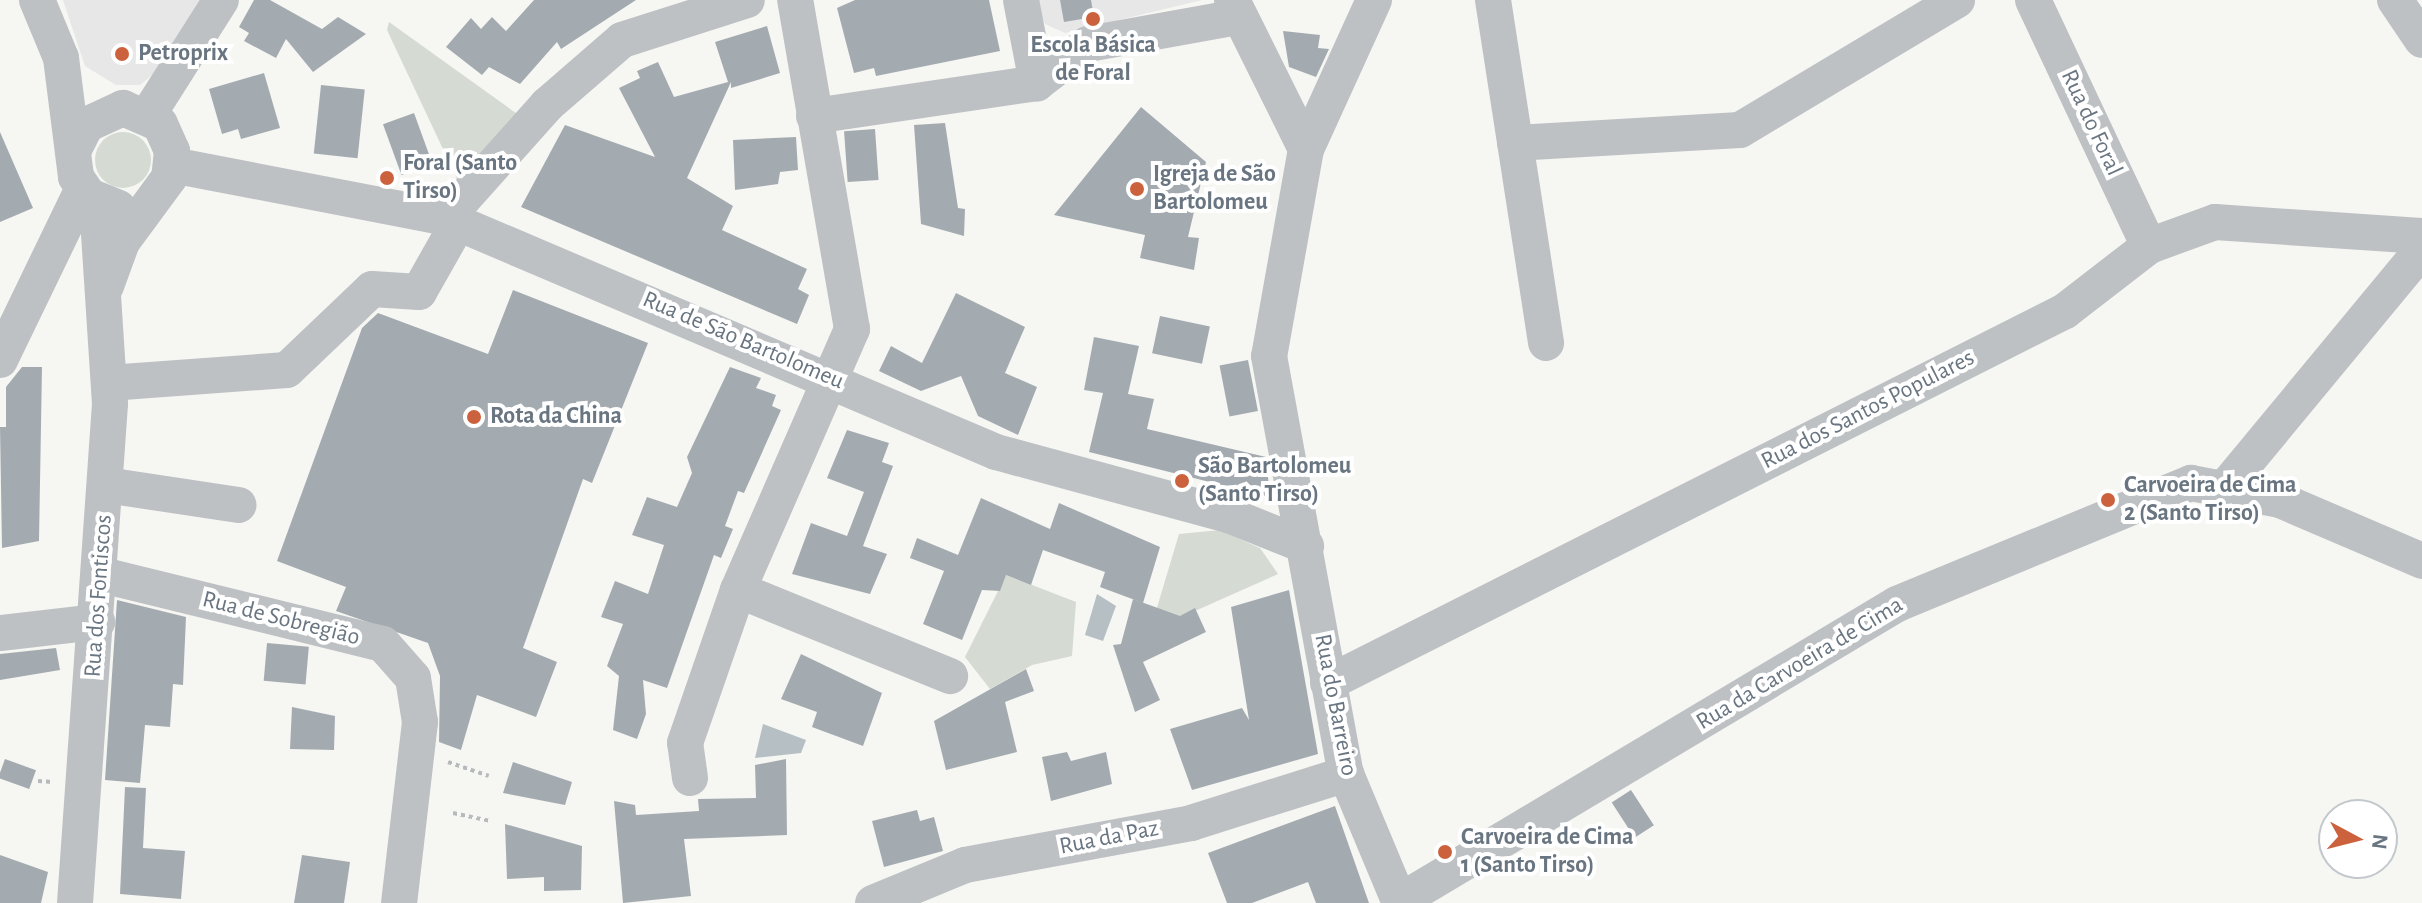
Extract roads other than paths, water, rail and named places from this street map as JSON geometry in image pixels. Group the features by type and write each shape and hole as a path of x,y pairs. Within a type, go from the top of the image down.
{"street":[{"path":"37,0 61,58 73,151 90,195 125,209 153,199"},
{"path":"148,115 221,0"},
{"path":"109,383 287,370 372,289 419,292 452,221 547,105 622,40 747,0"},
{"path":"690,778 685,743 738,590 835,380 852,329 795,0"},
{"path":"1021,0 1037,83"},
{"path":"1306,149 1374,0"},
{"path":"1493,0 1546,343"},
{"path":"1515,143 1740,130 1957,0"},
{"name":"Rua do Foral","path":"2033,0 2149,246"},
{"path":"2395,0 2422,40"},
{"path":"814,116 1037,83 1088,44 1235,8 1306,149"},
{"path":"51,250 85,247 103,273 172,165 168,137 148,115 110,110 61,58"},
{"path":"73,151 86,125 110,110"},
{"name":"Rua do Barreiro","path":"1306,149 1269,356 1346,774 1400,902"},
{"name":"Rua de São Bartolomeu","path":"172,165 452,221 835,380 996,452 1231,516 1306,546"},
{"path":"0,360 51,250 90,195"},
{"name":"Rua dos Fontiscos","path":"75,903 102,575 109,383 103,273 90,195"},
{"name":"Rua dos Santos Populares","path":"1328,683 2065,311 2149,246 2215,222 2422,236"},
{"path":"2224,489 2422,250"},
{"name":"Rua da Carvoeira de Cima","path":"1400,902 1897,604 2191,483 2280,500 2422,561"},
{"path":"106,485 239,505"},
{"name":"Rua de Sobregião","path":"102,575 383,644 413,678 420,722 399,903"},
{"path":"738,590 950,676"},
{"path":"0,633 97,622"},
{"name":"Rua da Paz","path":"873,903 965,865 1191,823 1346,774"}],"place":[{"name":"Escola Básica de Foral","path":"1093,19"},
{"name":"Petroprix","path":"122,54"},
{"name":"Foral (Santo Tirso)","path":"387,178"},
{"name":"Igreja de São Bartolomeu","path":"1137,189"},
{"name":"Rota da China","path":"474,417"},
{"name":"São Bartolomeu (Santo Tirso)","path":"1182,481"},
{"name":"Carvoeira de Cima 2 (Santo Tirso)","path":"2108,500"},
{"name":"Carvoeira de Cima 1 (Santo Tirso)","path":"1445,852"}]}
